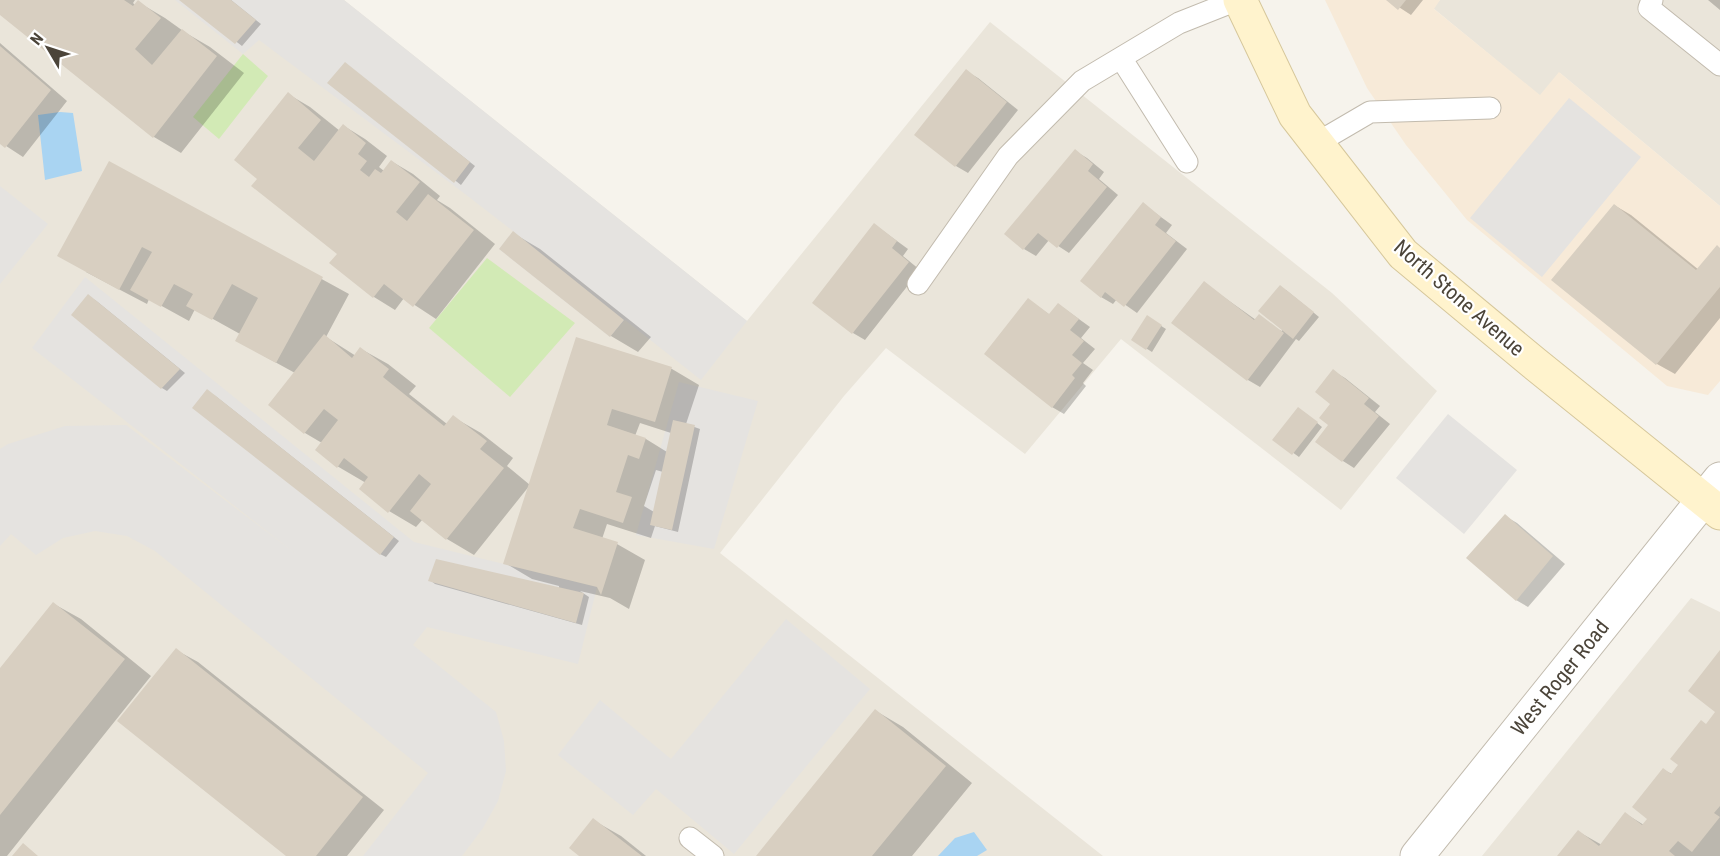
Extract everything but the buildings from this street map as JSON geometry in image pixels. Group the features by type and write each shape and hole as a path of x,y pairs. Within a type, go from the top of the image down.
{"main road":[{"name":"North Stone Avenue","path":"1239,0 1295,115 1403,254 1714,497"}],"street":[{"name":"West Roger Road","path":"1417,856 1714,497"}],"lane":[{"path":"918,284 1008,156 1082,81 1179,23 1239,0"},
{"path":"1652,0 1649,8 1720,65"},
{"path":"1121,58 1186,162"},
{"path":"1317,143 1370,112 1490,108"},
{"path":"690,838 713,856"}],"shaded area":[{"path":"0,0 344,0 747,321 990,22 1332,293 1437,391 1341,510 1121,339 1025,454 886,348 844,396 720,553 1103,856 0,856"},
{"path":"175,0 344,0 747,321 701,380 625,320 610,337 499,249 513,231 259,40 243,54"},
{"path":"1325,0 1440,0 1434,9 1540,95 1559,72 1720,206 1720,381 1708,395 1667,386 1467,220 1406,145 1367,88"},
{"path":"1440,0 1720,0 1720,206 1560,73 1540,96 1433,8"},
{"path":"1569,98 1641,157 1542,277 1470,218"},
{"path":"0,186 48,224 0,284"},
{"path":"85,277 414,542 597,587 578,664 427,627 413,645 496,712 504,741 506,771 498,801 483,828 462,856 363,856 428,773 155,551 127,536 95,531 63,538 36,555 11,534 0,546 0,449 8,444 65,426 126,425 300,557 32,348"},
{"path":"679,382 758,401 714,549 636,535"},
{"path":"1448,414 1517,470 1464,534 1396,478"},
{"path":"1691,598 1720,612 1720,856 1482,856"},
{"path":"786,619 870,689 734,854 656,789 633,815 558,755 600,700 671,759"}],"green space":[{"path":"243,54 268,76 219,139 193,117"},
{"path":"487,258 575,323 510,397 429,328"}],"water":[{"path":"73,113 82,171 45,180 38,115"},
{"path":"974,832 987,850 977,856 938,856 955,838"}]}
